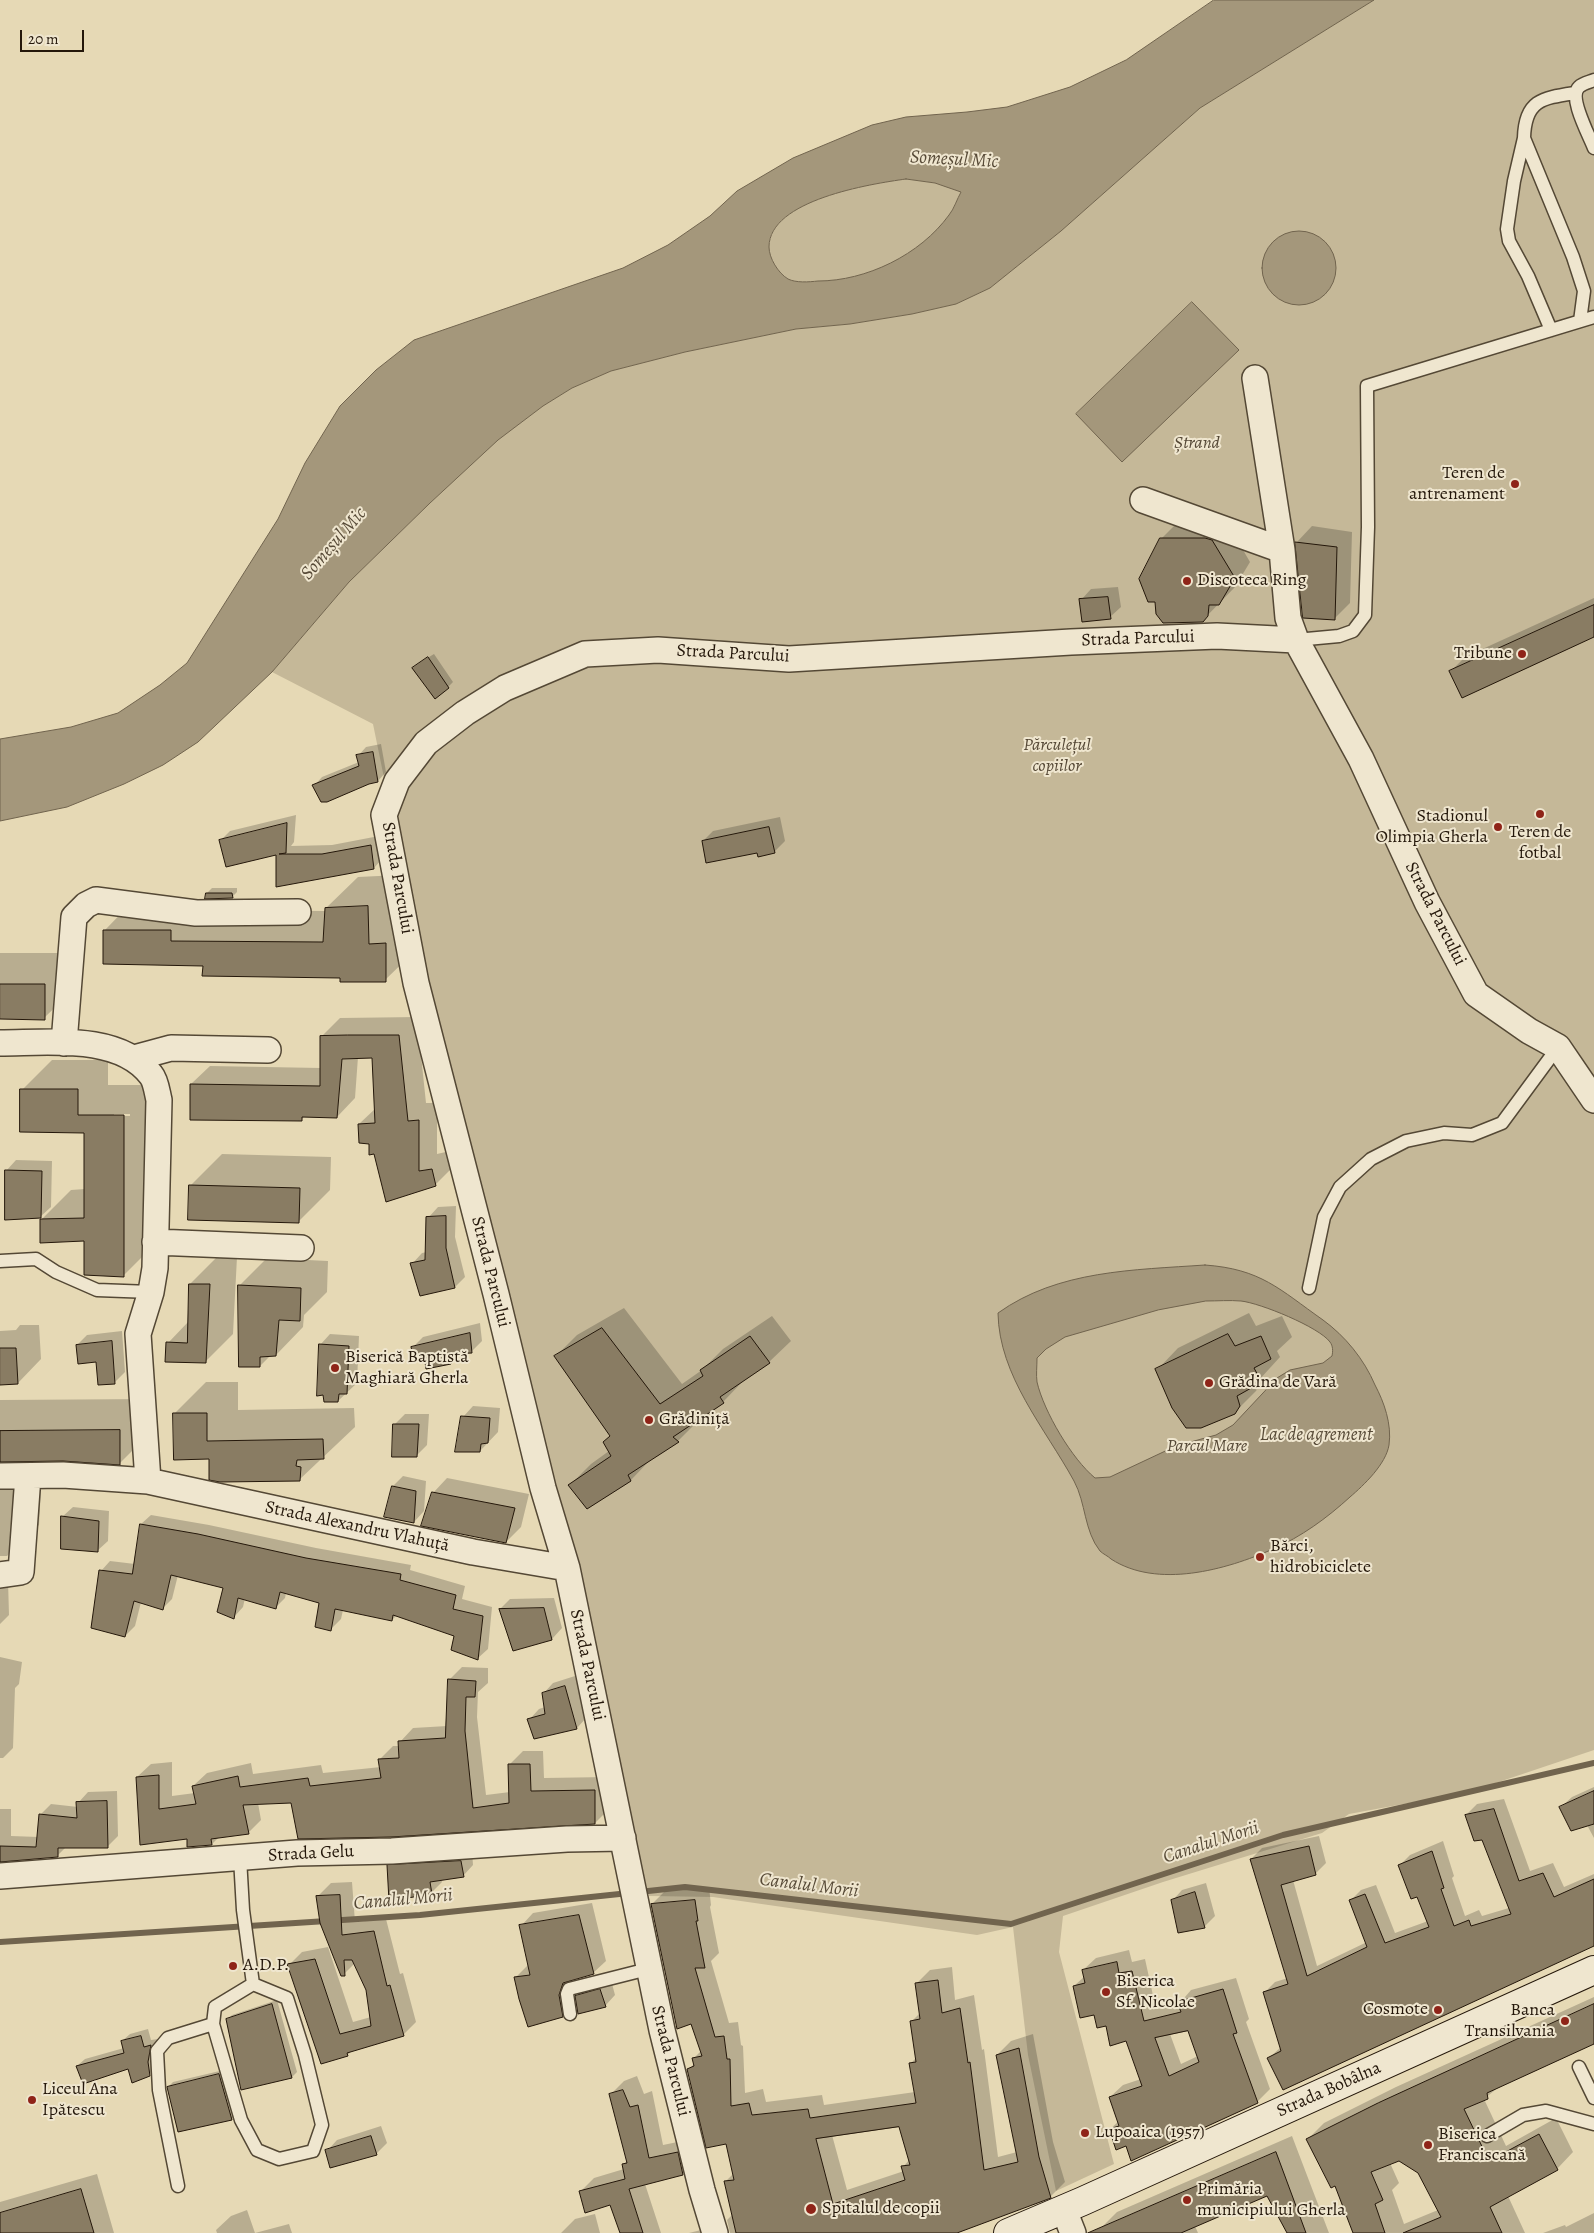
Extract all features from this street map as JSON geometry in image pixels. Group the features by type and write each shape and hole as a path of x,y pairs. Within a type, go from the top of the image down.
{"main road":[{"name":"Strada Bobâlna","path":"1008,2233 1069,2221 1594,1970"}],"street":[{"path":"1255,378 1282,550 1288,618 1296,640"},
{"path":"1143,500 1282,550"},
{"name":"Strada Parcului","path":"715,2233 702,2190 664,2040 567,1568 543,1488 496,1294 417,985 384,815 397,781 426,743 465,713 505,688 585,654 658,650 789,659 1052,643 1217,636 1296,640 1361,760 1427,902 1476,994 1529,1031 1558,1046 1594,1100"},
{"path":"64,1043 74,917 86,905 96,900 196,913 298,912"},
{"path":"0,1043 64,1043 109,1047 134,1058 153,1076 159,1100 155,1268 151,1292 138,1334 148,1481"},
{"path":"134,1058 171,1048 268,1050"},
{"path":"155,1242 301,1248"},
{"name":"Strada Alexandru Vlahuță","path":"0,1476 63,1475 148,1481 474,1552 567,1568"},
{"path":"0,1575 21,1572 28,1476"},
{"name":"Strada Gelu","path":"0,1876 240,1858 567,1839 625,1849"}],"lane":[{"path":"1594,80 1580,86 1575,93 1576,102 1594,148"},
{"path":"1551,330 1528,276 1509,241 1507,229 1514,181 1524,138 1524,121 1537,102 1546,97 1575,93"},
{"path":"1524,138 1573,257 1584,291 1580,321"},
{"path":"1296,640 1339,636 1353,631 1365,615 1368,527 1367,386 1594,317"},
{"path":"1309,1288 1324,1217 1340,1187 1371,1159 1406,1141 1444,1133 1472,1135 1502,1123 1558,1046"},
{"path":"0,1261 36,1259 56,1272 97,1290 151,1292"},
{"path":"240,1858 243,1910 253,1984"},
{"path":"570,2014 566,1994 569,1989 648,1968"},
{"path":"253,1984 287,1998 305,2054 322,2125 313,2151 279,2159 257,2150 241,2120 213,2024 215,2007 253,1984"},
{"path":"178,2186 159,2090 157,2052 168,2038 213,2024"},
{"path":"1580,2067 1594,2098"},
{"path":"1487,2136 1523,2115 1546,2111 1594,2124"}],"green space":[{"name":"Parcul Mare","path":"1374,0 1594,0 1594,1750 1469,1792 1349,1814 1322,1833 1163,1882 1063,1916 1059,1952 1114,2164 1056,2191 1028,2055 1013,1927 977,1935 713,1897 649,1896 432,1013 373,724 272,672 349,582 430,503 497,440 543,406 572,388 611,371 685,352 796,329 850,324 912,314 956,304 990,288 1061,231 1200,108"},
{"path":"906,179 935,183 961,191 951,212 937,229 908,253 873,271 836,280 795,281 784,277 778,270 769,248 773,231 785,217 803,206 824,197 869,185"}],"water":[{"name":"Someșul Mic","path":"1214,0 1374,0 1200,108 1061,231 990,288 956,304 912,314 850,324 796,329 685,352 611,371 572,388 543,406 498,440 430,503 349,582 272,672 198,742 163,765 124,784 67,807 0,821 0,739 71,727 118,713 160,685 187,663 278,519 305,463 340,406 376,370 414,340 623,268 668,245 710,216 737,191 793,158 872,125 906,117 1007,107 1070,87 1126,60","holes":["906,179 935,183 961,192 952,210 937,229 923,242 891,263 855,276 836,280 803,282 788,279 772,260 769,247 773,231 785,217 803,206 847,190 890,181"]},
{"path":"1299,231 1313,234 1325,242 1333,254 1336,268 1333,282 1325,294 1313,302 1299,305 1285,302 1273,294 1265,282 1262,268 1265,254 1273,242 1285,234"},
{"path":"1192,302 1239,350 1122,462 1076,414"},
{"name":"Lac de agrement","path":"1205,1265 1241,1271 1268,1282 1331,1326 1353,1349 1371,1375 1388,1421 1389,1445 1384,1459 1368,1480 1332,1512 1304,1533 1273,1549 1234,1564 1192,1573 1170,1575 1149,1573 1129,1568 1111,1559 1100,1551 1095,1543 1074,1481 1037,1421 1015,1380 1000,1336 998,1313 1021,1299 1071,1280 1124,1271","holes":["1206,1301 1250,1303 1289,1317 1324,1336 1332,1345 1332,1356 1323,1363 1290,1370 1277,1378 1233,1425 1216,1435 1176,1446 1110,1477 1095,1478 1077,1459 1052,1421 1037,1382 1037,1358 1046,1349 1065,1337 1158,1310"]}],"building":[{"name":"Discoteca Ring","path":"1160,538 1205,538 1212,540 1235,578 1219,605 1209,605 1208,616 1203,622 1163,623 1156,614 1155,602 1148,602 1139,579"},
{"path":"1295,542 1337,547 1335,620 1303,618"},
{"path":"1108,597 1111,619 1082,622 1079,599"},
{"name":"Tribune","path":"1594,605 1594,637 1462,698 1449,671"},
{"path":"428,657 449,688 435,699 412,668"},
{"path":"373,752 378,782 327,802 321,802 312,785 359,766 356,755"},
{"path":"287,823 286,853 279,854 322,854 371,845 374,869 276,887 276,855 226,867 219,840"},
{"path":"769,827 775,853 758,857 757,853 706,863 702,841"},
{"path":"206,893 232,893 233,898 205,899"},
{"path":"368,906 369,944 386,943 386,982 340,982 340,978 202,976 203,966 103,964 103,930 171,930 171,941 323,942 325,908"},
{"path":"0,984 45,984 45,1020 0,1019"},
{"path":"399,1035 408,1121 419,1120 419,1171 432,1169 436,1186 386,1202 374,1154 369,1155 369,1144 359,1143 358,1124 375,1123 372,1058 342,1059 337,1118 302,1117 302,1121 190,1120 190,1084 320,1086 320,1036"},
{"path":"20,1089 78,1089 78,1115 124,1115 124,1277 84,1275 84,1241 40,1243 40,1219 84,1218 84,1133 20,1132"},
{"path":"5,1170 42,1171 41,1218 5,1220"},
{"path":"189,1185 300,1188 299,1223 188,1220"},
{"path":"446,1216 446,1248 455,1288 420,1296 410,1263 425,1260 426,1217"},
{"path":"189,1284 210,1284 206,1363 165,1362 166,1342 187,1343"},
{"path":"238,1285 301,1288 300,1321 279,1320 276,1356 260,1357 260,1367 239,1367"},
{"name":"Grădiniță","path":"602,1328 660,1404 703,1376 700,1370 750,1336 770,1363 720,1397 724,1403 673,1437 679,1442 628,1475 631,1481 587,1509 568,1485 611,1456 603,1442 610,1436 554,1356"},
{"path":"470,1333 472,1353 450,1354 451,1364 426,1369 424,1355 413,1355 411,1347"},
{"name":"Grădina de Vară","path":"1228,1334 1235,1346 1261,1336 1271,1359 1254,1368 1260,1379 1253,1387 1237,1396 1240,1406 1235,1414 1201,1428 1186,1428 1172,1408 1155,1369"},
{"path":"112,1341 115,1384 98,1385 96,1362 78,1364 76,1345"},
{"path":"319,1344 349,1346 347,1394 339,1394 338,1402 324,1402 323,1395 317,1396"},
{"path":"0,1348 16,1348 18,1384 0,1385"},
{"path":"173,1413 207,1413 207,1441 323,1439 324,1459 297,1460 296,1466 301,1467 300,1481 220,1482 209,1480 209,1459 174,1460"},
{"path":"461,1416 490,1418 488,1443 481,1444 480,1452 455,1452"},
{"path":"393,1424 419,1424 417,1457 392,1457"},
{"path":"120,1430 120,1465 63,1461 0,1462 0,1431"},
{"path":"392,1486 416,1491 414,1523 384,1517"},
{"path":"432,1492 515,1508 506,1543 421,1526"},
{"path":"61,1516 99,1521 98,1552 61,1549"},
{"path":"140,1524 198,1534 306,1558 401,1574 400,1580 456,1595 453,1609 483,1616 478,1660 451,1650 454,1636 393,1615 392,1621 335,1609 331,1631 315,1627 319,1603 280,1592 276,1609 238,1598 234,1619 217,1612 223,1588 171,1575 163,1610 134,1601 125,1637 91,1628 99,1570 132,1574"},
{"path":"544,1608 552,1640 513,1651 499,1609"},
{"path":"448,1679 476,1681 475,1697 466,1697 465,1731 473,1808 509,1803 508,1764 530,1764 531,1791 595,1790 595,1824 391,1837 298,1839 291,1803 243,1805 249,1834 211,1839 212,1845 187,1847 187,1839 140,1845 136,1777 159,1775 159,1809 196,1804 192,1786 238,1776 240,1787 308,1778 310,1786 381,1778 378,1759 399,1758 398,1741 445,1738"},
{"path":"565,1686 577,1729 534,1739 527,1719 545,1714 542,1693"},
{"path":"1594,1791 1594,1824 1571,1831 1559,1807"},
{"path":"107,1801 108,1848 58,1848 58,1857 0,1862 0,1846 36,1847 39,1814 77,1818 76,1802"},
{"path":"1494,1809 1519,1881 1543,1873 1554,1897 1594,1879 1594,1946 1283,2090 1267,2058 1281,2051 1263,1992 1288,1984 1250,1859 1309,1846 1316,1875 1281,1885 1307,1976 1367,1947 1349,1900 1365,1894 1385,1943 1429,1927 1417,1897 1411,1899 1398,1865 1432,1851 1444,1888 1441,1889 1454,1926 1469,1920 1471,1926 1511,1914 1482,1840 1474,1841 1465,1815"},
{"path":"461,1861 464,1877 430,1882 432,1894 389,1901 387,1865"},
{"path":"1195,1892 1205,1928 1178,1933 1171,1900"},
{"path":"340,1895 342,1935 374,1931 387,1986 390,1985 404,2036 347,2053 348,2056 321,2064 287,1964 315,1959 340,2034 371,2026 366,1990 352,1960 344,1960 345,1976 341,1976 320,1923 316,1896"},
{"path":"695,1900 698,1921 696,1921 705,1968 695,1968 715,2037 724,2036 727,2059 730,2059 731,2106 749,2103 752,2115 808,2109 810,2118 916,2103 909,2063 916,2062 910,2021 920,2019 915,1983 938,1980 942,2013 960,2008 968,2063 970,2062 984,2170 1018,2162 996,2055 1019,2048 1039,2157 1051,2198 957,2233 736,2233 724,2181 734,2180 726,2144 706,2148 687,2069 694,2066 692,2058 702,2056 691,2024 677,2029 651,1904","holes":["899,2127 910,2165 901,2166 905,2180 833,2204 816,2139"]},
{"path":"579,1915 594,1974 563,1983 559,1995 563,2017 528,2027 514,1977 530,1975 519,1925"},
{"path":"1117,1962 1119,1973 1132,1971 1144,2021 1181,2012 1177,2002 1223,1989 1237,2033 1233,2034 1258,2103 1131,2161 1126,2146 1116,2150 1109,2129 1119,2126 1109,2097 1142,2086 1126,2041 1110,2046 1106,2026 1097,2028 1094,2015 1080,2018 1073,1986 1085,1983 1082,1970","holes":["1188,2031 1199,2062 1169,2076 1155,2038"]},
{"path":"600,1989 606,2007 578,2014 575,1996"},
{"path":"272,2004 292,2078 241,2090 226,2019"},
{"path":"1594,2004 1594,2044 1487,2093 1488,2099 1464,2109 1489,2161 1539,2134 1558,2170 1490,2207 1502,2233 1403,2233 1441,2217 1418,2173 1399,2161 1371,2172 1383,2200 1375,2204 1385,2233 1353,2233 1335,2186 1331,2188 1306,2139 1378,2103"},
{"path":"141,2036 144,2047 151,2045 148,2062 150,2076 132,2083 128,2069 83,2084 76,2066 124,2053 121,2041"},
{"path":"219,2074 232,2120 178,2132 167,2087"},
{"path":"623,2090 630,2107 638,2105 649,2158 678,2152 683,2175 629,2189 643,2233 620,2233 610,2205 585,2213 579,2191 625,2179 622,2164 627,2163 609,2094"},
{"path":"371,2136 377,2155 330,2168 325,2150"},
{"path":"1276,2152 1306,2233 1287,2233 1267,2196 1181,2233 1088,2233"},
{"path":"81,2189 94,2233 0,2233 0,2213"}],"waterway":[{"name":"Canalul Morii","path":"639,1892 685,1887 1011,1924 1283,1835 1594,1763"},
{"name":"Canalul Morii","path":"0,1942 420,1915 629,1893"}],"place":[{"name":"Teren de antrenament","path":"1515,484"},
{"name":"Discoteca Ring","path":"1187,581"},
{"name":"Tribune","path":"1522,654"},
{"name":"Teren de fotbal","path":"1540,814"},
{"name":"Stadionul Olimpia Gherla","path":"1498,827"},
{"name":"Biserică Baptistă Maghiară Gherla","path":"335,1368"},
{"name":"Grădina de Vară","path":"1209,1383"},
{"name":"Grădiniță","path":"649,1420"},
{"name":"Bărci, hidrobiciclete","path":"1260,1557"},
{"name":"A.D.P.","path":"233,1966"},
{"name":"Biserica Sf. Nicolae","path":"1106,1992"},
{"name":"Cosmote","path":"1438,2010"},
{"name":"Banca Transilvania","path":"1565,2021"},
{"name":"Liceul Ana Ipătescu","path":"32,2100"},
{"name":"Lupoaica (1957)","path":"1085,2133"},
{"name":"Biserica Franciscană","path":"1428,2145"},
{"name":"Primăria municipiului Gherla","path":"1187,2200"},
{"name":"Spitalul de copii","path":"811,2209"}],"park label":[{"name":"Ștrand","path":"1197,444"},
{"name":"Părculețul copiilor","path":"1057,756"}]}
